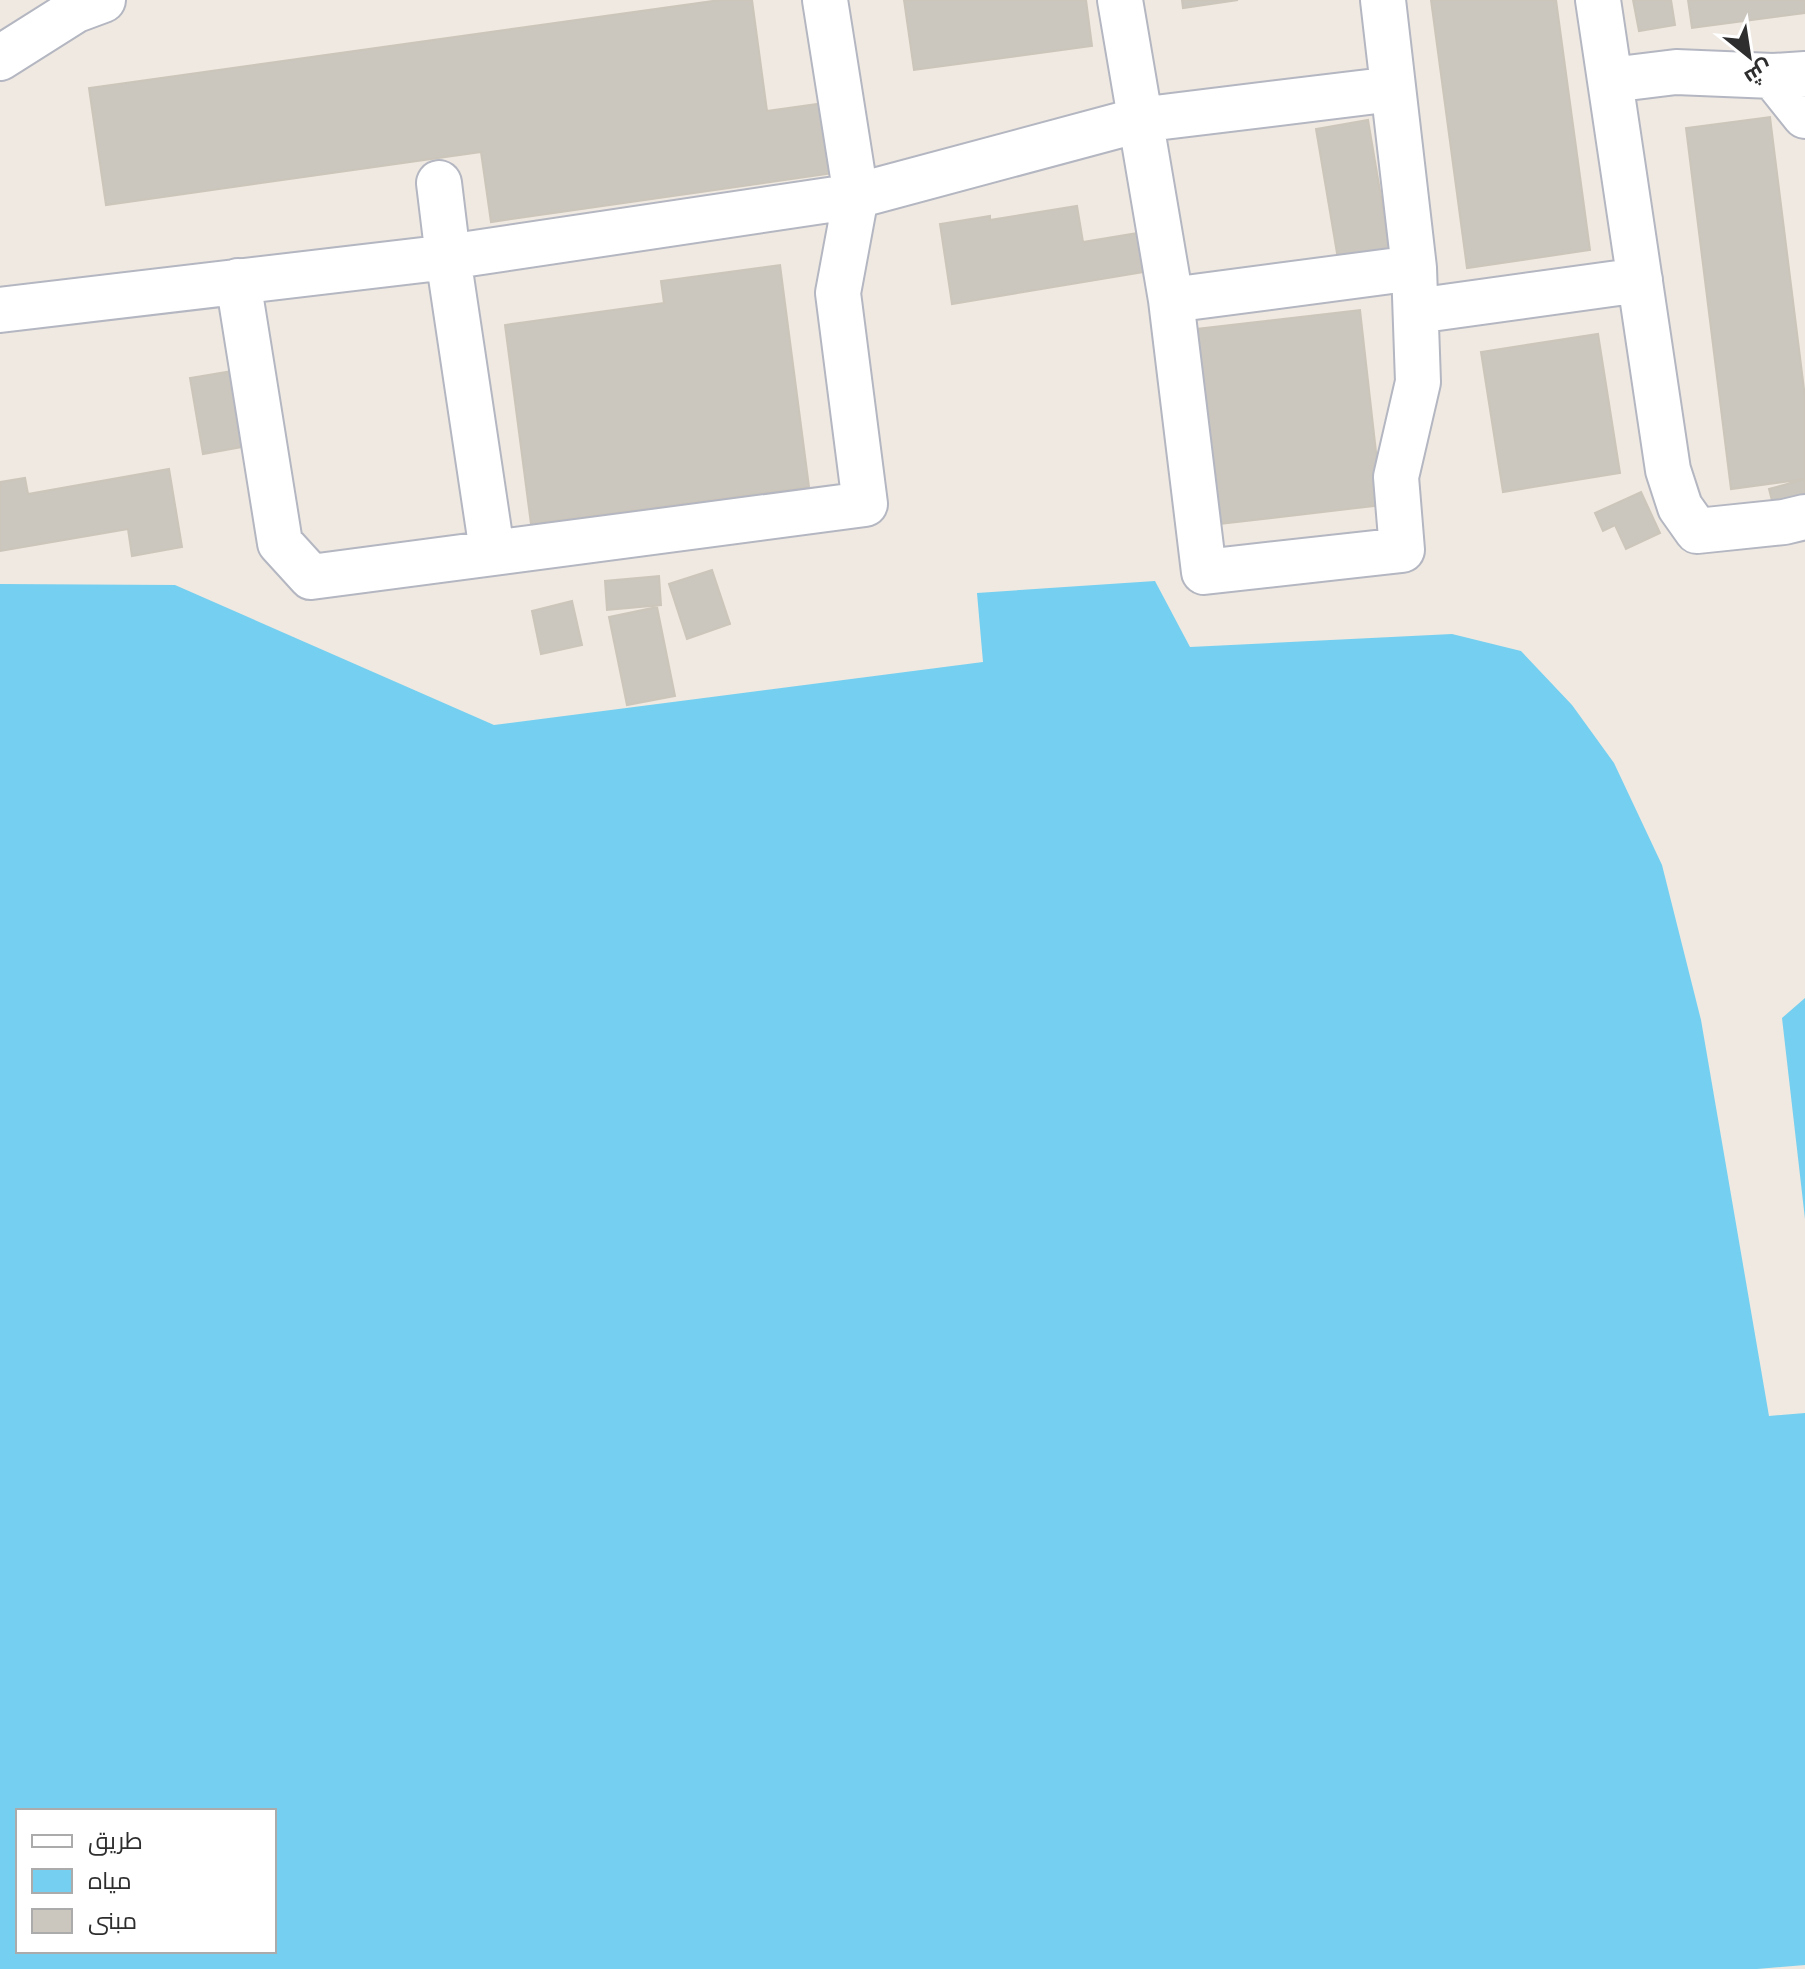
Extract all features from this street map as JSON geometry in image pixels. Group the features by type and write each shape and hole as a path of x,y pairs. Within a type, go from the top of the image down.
{"lane":[{"path":"0,58 76,10 103,0"},
{"path":"238,281 280,543 311,577 865,504 838,293 856,196 825,0"},
{"path":"1120,0 1171,300 1204,572 1402,550 1396,477 1418,382 1416,311 1414,268 1383,0"},
{"path":"1598,0 1668,470 1680,507 1697,531 1805,517"},
{"path":"1611,80 1676,72 1789,75 1805,116"},
{"path":"0,310 448,257 856,196 1139,120 1393,89"},
{"path":"439,183 492,551"},
{"path":"1171,300 1414,268"},
{"path":"1416,311 1640,280"}],"water":[{"path":"1155,581 1190,647 1452,634 1521,651 1572,705 1614,763 1662,865 1701,1020 1769,1416 1805,1413 1805,1965 1757,1969 0,1969 0,584 175,585 494,725 983,662 977,593"},
{"path":"1805,998 1805,1219 1782,1018"}],"building":[{"path":"720,0 752,0 767,111 825,103 834,173 491,222 481,152 106,205 89,88"},
{"path":"904,0 1086,0 1092,46 914,70"},
{"path":"1182,0 1238,0 1183,8"},
{"path":"1431,0 1556,0 1590,250 1467,268"},
{"path":"1633,0 1671,0 1675,25 1639,31"},
{"path":"1688,0 1805,0 1805,13 1692,28"},
{"path":"1770,117 1805,397 1805,479 1731,489 1686,128"},
{"path":"1368,120 1390,250 1338,259 1316,129"},
{"path":"1077,206 1083,242 1138,233 1144,272 952,304 940,224 990,216 990,220"},
{"path":"780,265 809,487 531,524 505,325 664,303 661,281"},
{"path":"1360,310 1382,505 1220,524 1197,329"},
{"path":"1598,334 1620,473 1503,492 1481,352"},
{"path":"256,367 269,442 203,454 190,378"},
{"path":"169,469 182,547 132,556 128,529 0,551 0,482 25,478 28,494"},
{"path":"1805,479 1805,512 1777,520 1769,489"},
{"path":"1641,492 1660,533 1626,549 1615,525 1603,531 1595,513"},
{"path":"712,570 730,624 687,639 669,584"},
{"path":"659,576 661,605 607,610 605,581"},
{"path":"572,601 582,645 541,654 532,611"},
{"path":"657,607 675,696 627,705 609,617"}]}
